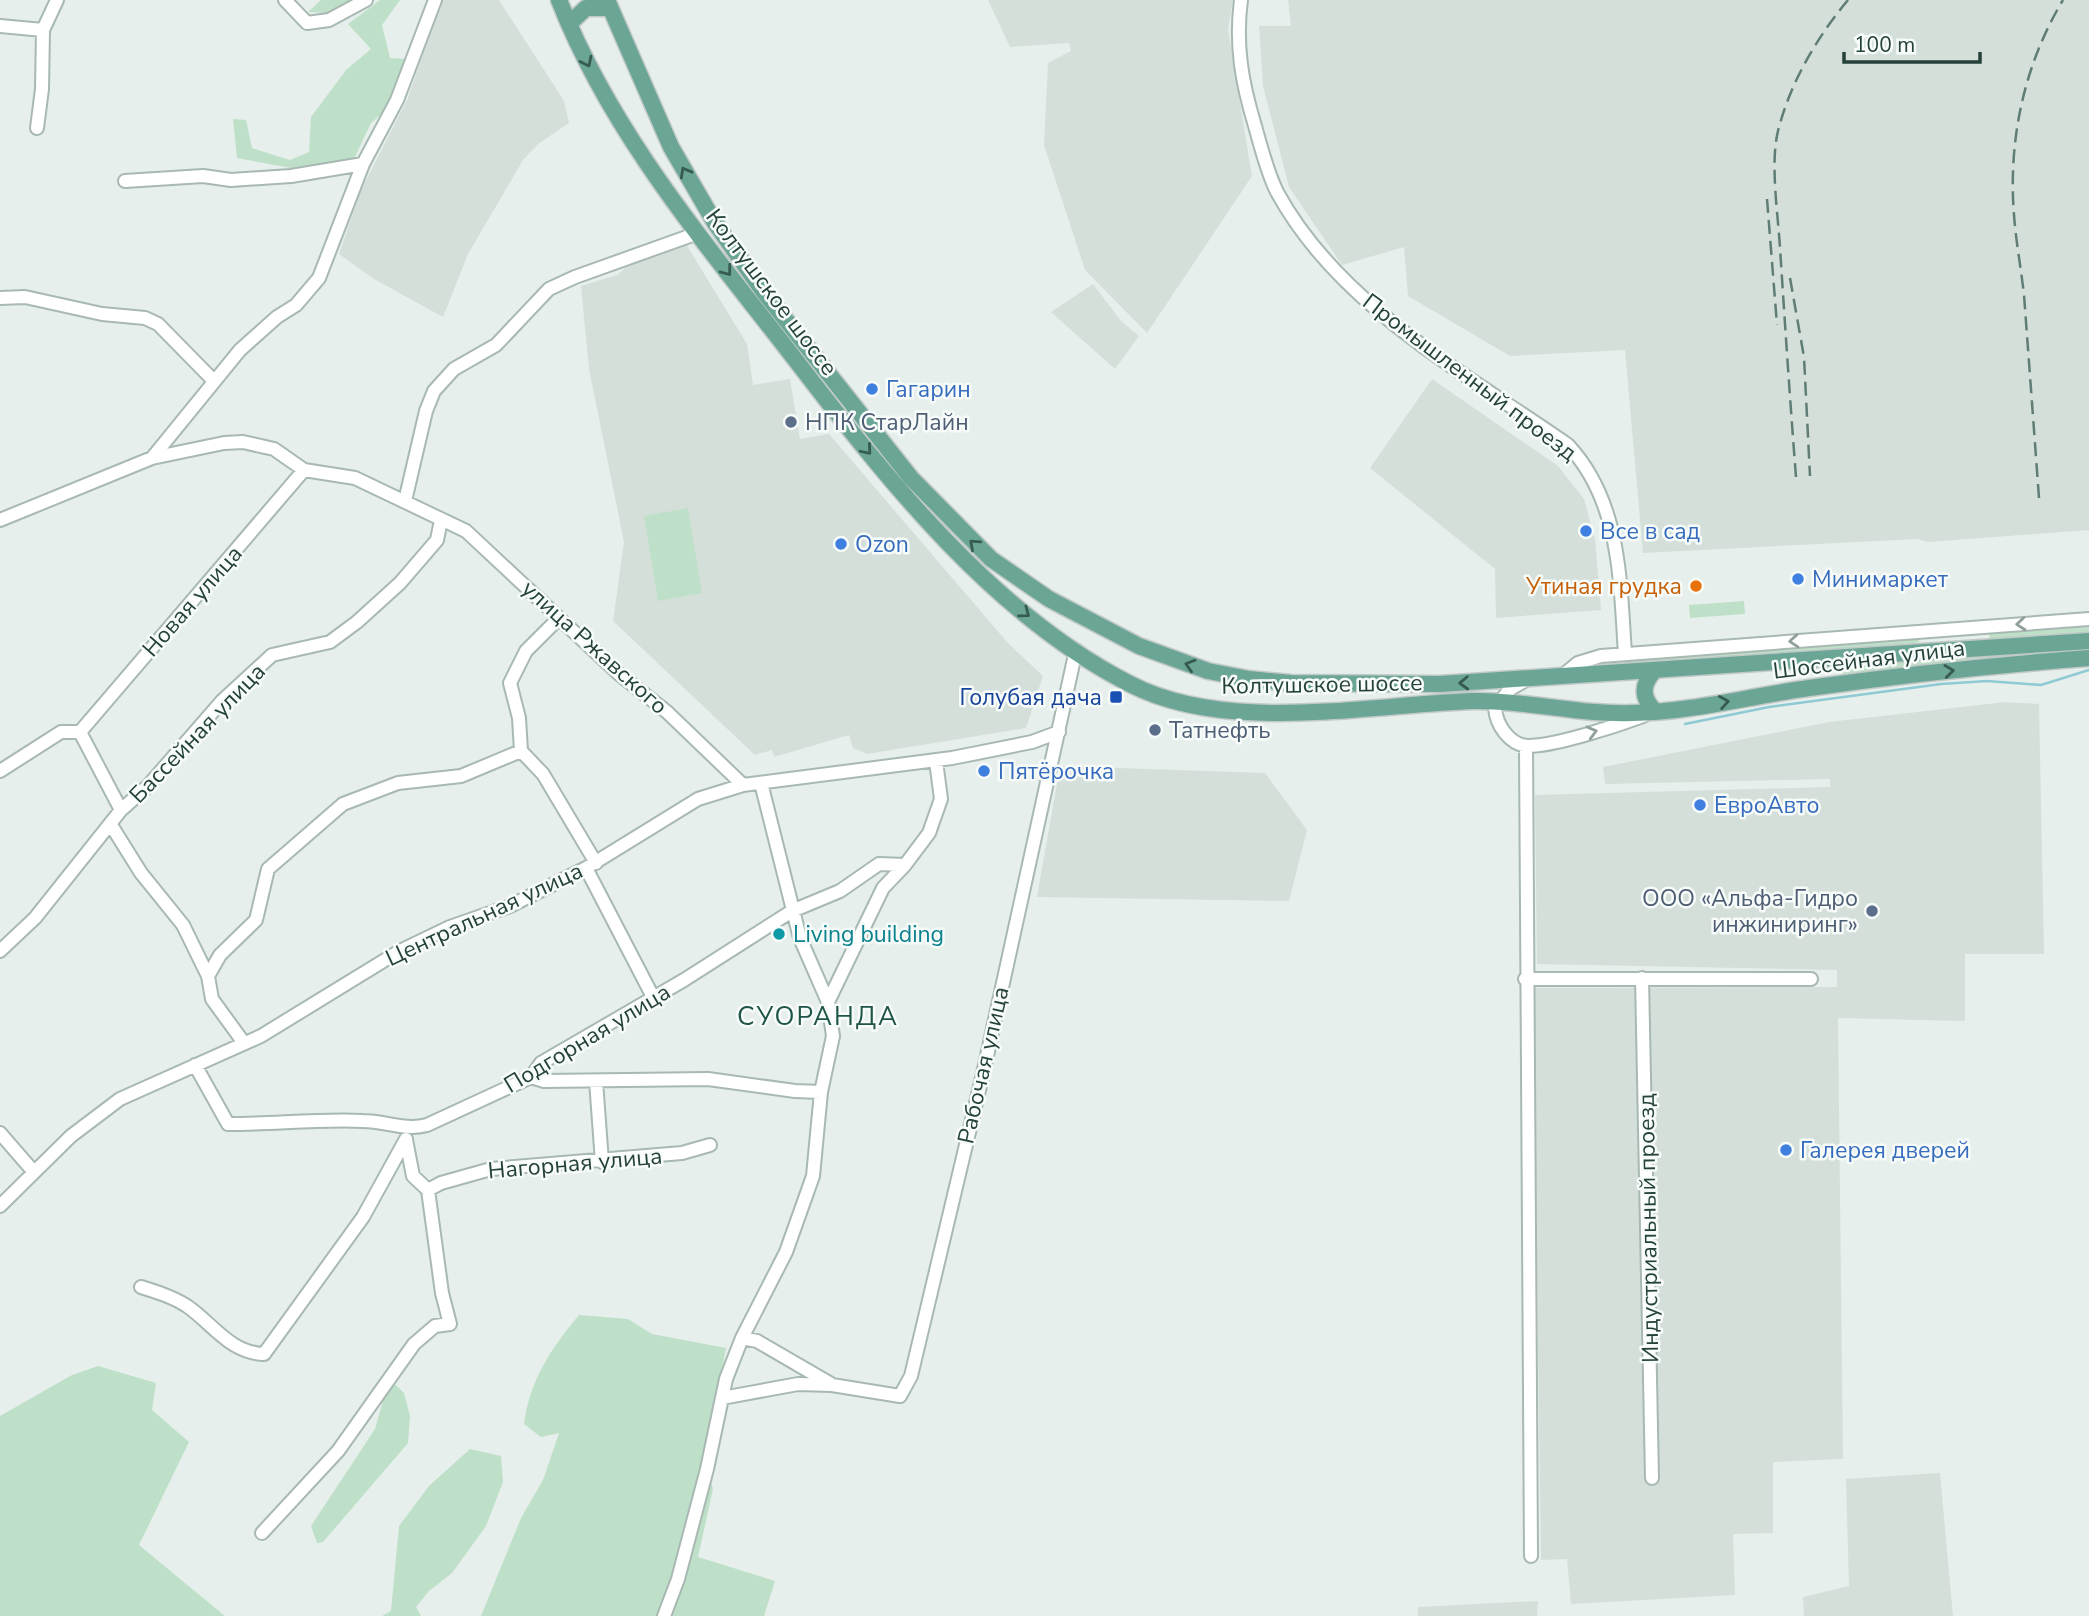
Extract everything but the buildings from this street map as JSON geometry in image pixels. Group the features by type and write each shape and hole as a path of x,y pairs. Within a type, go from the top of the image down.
{"main road":[{"name":"Колтушское шоссе","path":"559,0 616,116 698,233 843,421 923,517 1013,604 1076,650 1128,683 1170,701 1207,709 1267,712 1498,702 1613,713 1656,712"},
{"name":"Колтушское шоссе","path":"608,4 671,147 715,223 763,291 911,478 991,559 1049,599 1139,646 1209,671 1291,683 1440,684 1655,670"},
{"path":"569,24 586,8 608,4"},
{"name":"Шоссейная улица","path":"1655,670 2089,641"},
{"name":"Шоссейная улица","path":"1656,712 1810,688 2089,658"},
{"path":"1655,670 1646,679 1644,691 1647,703 1656,712"}],"street":[{"path":"37,128 42,89 43,30 57,0"},
{"path":"285,0 307,23 329,20 366,0"},
{"path":"152,458 240,349 277,317 296,305 320,278 362,164 397,100 435,0"},
{"name":"Промышленный проезд","path":"1241,0 1237,35 1242,83 1276,190 1309,242 1350,286 1423,345 1568,445 1580,457 1596,484 1612,531 1625,654"},
{"path":"0,26 43,30"},
{"path":"125,181 202,176 231,180 291,176 362,164"},
{"path":"405,501 426,411 434,391 454,369 496,345 549,289 698,233"},
{"path":"0,298 25,297 102,314 145,318 158,324 213,380"},
{"path":"0,520 152,458 243,442 274,449 304,470"},
{"name":"улица Ржавского","path":"304,470 355,478 466,531 639,692 667,712 743,785"},
{"name":"Новая улица","path":"80,732 304,470"},
{"name":"Бассейная улица","path":"0,951 44,908 121,810 148,786 222,701 272,655 330,642 400,583 437,540 441,520"},
{"path":"559,618 526,651 510,683 519,718 521,751 543,774 591,866 653,997"},
{"path":"1561,677 1589,658 1625,654 2089,619"},
{"name":"Рабочая улица","path":"832,1385 900,1396 911,1376 947,1228 1076,650"},
{"path":"1526,680 1498,702 1496,718 1510,738 1526,746 1581,735 1656,712"},
{"path":"0,771 61,732 80,732 121,810"},
{"name":"Центральная улица","path":"0,1206 80,1128 120,1099 244,1043 398,951 510,906 591,866 675,811 712,793 743,785 936,761 1032,742 1059,732"},
{"path":"1526,746 1525,979 1531,1556"},
{"path":"208,976 220,955 256,920 268,869 343,804 398,783 461,776 521,751"},
{"path":"828,1002 883,888 905,865 929,832 941,799 936,761"},
{"path":"664,1616 678,1579 707,1469 722,1398 742,1338 786,1252 813,1176 821,1092 833,1036 828,1002 800,938 792,911 761,783"},
{"path":"111,825 141,873 183,925 208,976 212,999 244,1043"},
{"name":"Подгорная улица","path":"408,1134 531,1077 541,1063 792,911 840,891 879,864 905,865"},
{"name":"Индустриальный проезд","path":"1642,978 1652,1478"},
{"path":"1525,979 1811,979"},
{"path":"195,1065 228,1124 307,1119 384,1121 408,1134"},
{"path":"531,1077 544,1081 708,1079 821,1092"},
{"path":"596,1081 602,1162"},
{"path":"0,1133 33,1171"},
{"path":"262,1533 338,1451 414,1344 435,1326 450,1324 442,1293 428,1190 413,1176 408,1134"},
{"path":"141,1287 170,1296 188,1307 232,1345 251,1354 264,1354 363,1217 408,1134"},
{"name":"Нагорная улица","path":"428,1190 441,1183 491,1169 602,1162 682,1153 710,1145"},
{"path":"742,1338 757,1341 832,1385"},
{"path":"722,1398 798,1384 832,1385"}],"shaded area":[{"path":"441,0 499,0 564,101 569,123 538,144 523,160 468,254 443,317 374,279 339,254 361,190 408,98"},
{"path":"988,0 1233,0 1228,29 1252,176 1147,333 1085,270 1044,145 1048,63 1071,51 1069,43 1010,47"},
{"path":"1288,0 2089,0 2089,530 1928,542 1917,539 1643,553 1625,350 1510,356 1408,296 1404,247 1342,265 1289,187 1263,86 1259,26 1291,26"},
{"path":"686,244 747,344 753,385 790,379 800,439 829,434 1007,642 1043,676 1026,728 867,754 853,748 849,735 774,757 772,750 755,755 613,621 624,542 589,369 581,286 617,275 635,259"},
{"path":"1093,284 1121,321 1139,336 1115,369 1051,312"},
{"name":"Все в сад","path":"1432,379 1558,466 1584,499 1595,539 1601,610 1496,618 1495,569 1370,468"},
{"path":"2006,702 2039,704 2044,954 1965,954 1965,1021 1838,1018 1843,1459 1773,1462 1773,1533 1733,1534 1735,1595 1571,1604 1567,1559 1541,1560 1533,988 1837,987 1837,970 1537,964 1535,795 1830,787 1830,779 1605,784 1603,767 1829,722"},
{"path":"1060,766 1265,773 1307,830 1289,901 1037,897"},
{"path":"1940,1473 1953,1616 1804,1616 1803,1597 1849,1586 1846,1479"},
{"path":"1538,1601 1537,1616 1418,1616 1418,1607"}],"green space":[{"path":"321,0 356,0 328,13 308,12"},
{"path":"380,0 400,0 382,25 390,58 406,59 385,111 371,123 354,159 291,168 237,158 233,119 246,120 252,148 290,160 309,152 311,117 346,70 371,49 348,24"},
{"path":"688,508 702,593 658,601 644,516"},
{"path":"1744,601 1745,614 1690,618 1689,605"},
{"path":"2089,624 2089,635 1990,643 1989,631"},
{"path":"1919,638 1919,642 1893,648 1590,663"},
{"path":"1981,656 1982,661 1843,674 1843,665"},
{"path":"579,1315 628,1319 652,1334 726,1348 705,1463 713,1489 698,1557 775,1581 764,1616 481,1616 521,1518 543,1480 559,1433 541,1437 524,1424 531,1393 543,1365"},
{"path":"98,1366 156,1383 152,1410 189,1442 139,1545 225,1616 0,1616 0,1416 72,1375"},
{"path":"394,1383 404,1393 410,1416 408,1443 323,1542 317,1543 311,1526 375,1429 385,1394"},
{"path":"470,1449 501,1456 503,1482 486,1526 452,1573 429,1591 416,1607 421,1616 382,1616 391,1611 399,1526 429,1486"}],"waterway":[{"path":"1685,724 1769,707 1941,684 1987,681 2041,685 2089,670"}],"railway":[{"path":"1796,477 1775,189 1776,144 1783,113 1797,78 1815,45 1848,0"},
{"path":"2039,498 2024,295 2014,215 2014,159 2029,77 2049,25 2063,0"},
{"path":"1767,199 1777,325"},
{"path":"1790,278 1804,357 1810,476"}],"place":[{"name":"Гагарин","path":"872,389"},
{"name":"НПК СтарЛайн","path":"791,422"},
{"name":"Все в сад","path":"1586,531"},
{"name":"Ozon","path":"841,544"},
{"name":"Минимаркет","path":"1798,579"},
{"name":"Утиная грудка","path":"1696,586"},
{"name":"Голубая дача","path":"1116,697"},
{"name":"Татнефть","path":"1155,730"},
{"name":"Пятёрочка","path":"984,771"},
{"name":"ЕвроАвто","path":"1700,805"},
{"name":"ООО «Альфа-Гидро инжиниринг»","path":"1872,911"},
{"name":"Living building","path":"779,934"},
{"name":"Галерея дверей","path":"1786,1150"}],"district":[{"name":"СУОРАНДА","path":"818,1016"}]}
